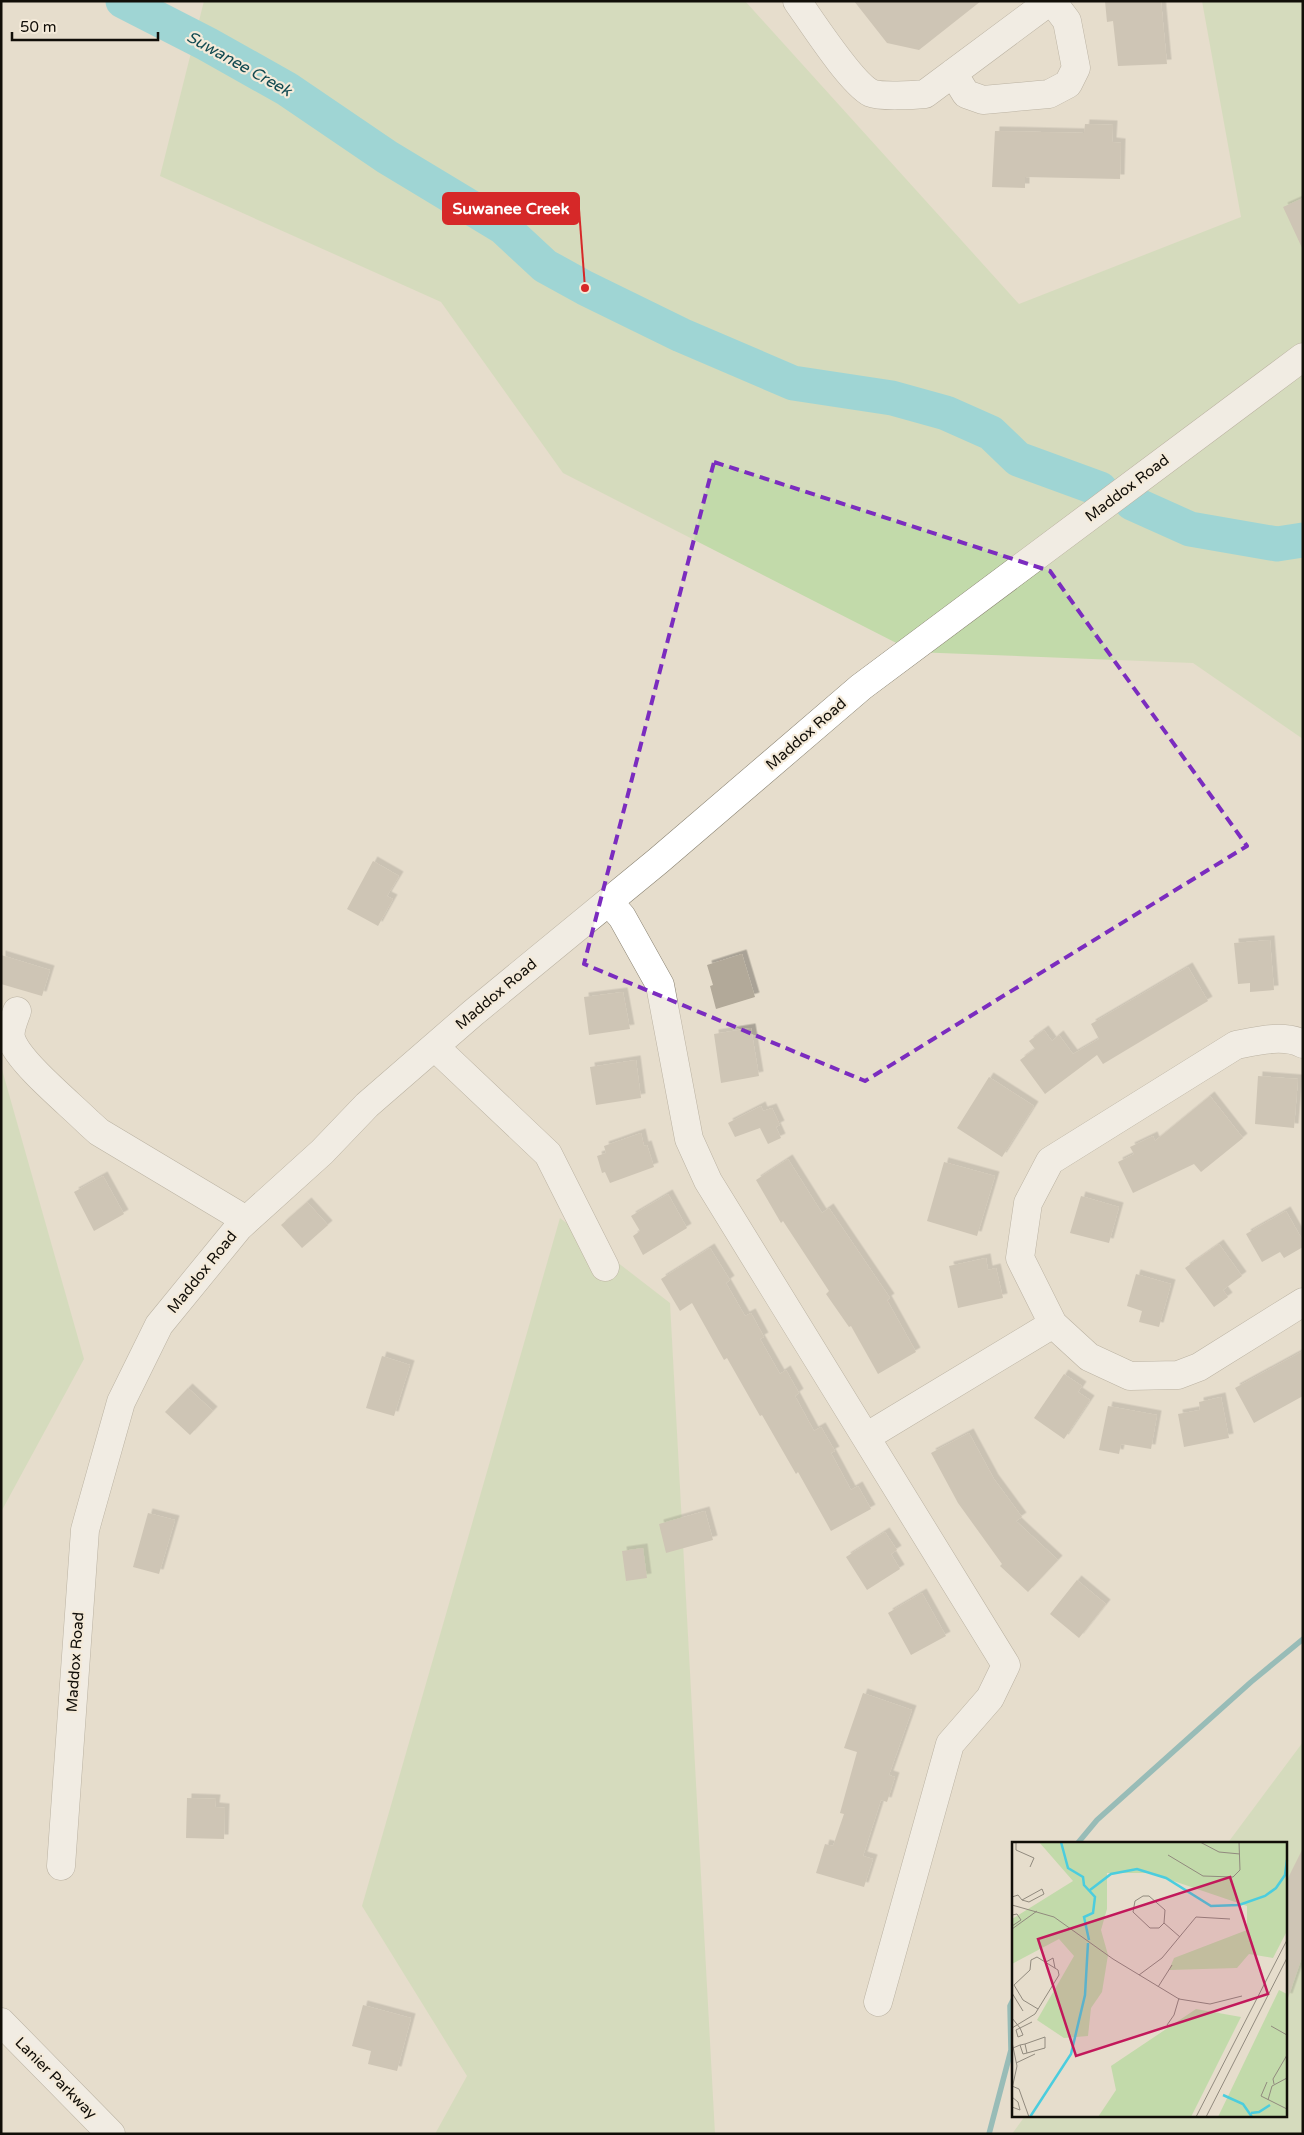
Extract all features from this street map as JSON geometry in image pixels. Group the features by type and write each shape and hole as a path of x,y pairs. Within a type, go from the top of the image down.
{"main road":[{"path":"796,1 850,75 872,93 925,94 953,73 1051,1 1067,21 1076,68 1068,84 1049,94 983,100 966,94 953,73"},
{"name":"Maddox Road","path":"61,1866 85,1530 121,1402 158,1325 239,1227 322,1152 367,1106 434,1047 609,902 861,687 1303,357"},
{"path":"609,902 622,917 660,985 689,1139 708,1181 1006,1665 990,1698 950,1744 878,2002"},
{"path":"17,1011 11,1030 11,1040 28,1064 89,1123 100,1132 246,1220"},
{"path":"1303,1044 1298,1041 1266,1039 1236,1045 1050,1161 1028,1203 1020,1258 1053,1324 1089,1357 1130,1376 1178,1375 1199,1367 1303,1302"},
{"path":"434,1047 548,1154 605,1267"},
{"path":"866,1437 1053,1324"},
{"name":"Lanier Parkway","path":"1,2022 111,2134"}],"highlighted area":[{"path":"714,462 1050,571 1247,846 865,1081 584,964"}],"green space":[{"path":"204,1 745,1 1019,304 1241,217 1202,1 1303,1 1303,739 1193,663 914,652 563,473 441,302 160,176"},
{"path":"1,1066 84,1359 1,1512"},
{"path":"560,1218 670,1303 715,2134 435,2134 467,2076 362,1906"},
{"path":"1303,1742 1303,2134 1012,2134 1024,2118 1286,2118 1286,1842 1228,1842"}],"building":[{"path":"854,1 981,1 919,50 887,43"},
{"path":"1105,1 1161,1 1167,64 1118,66 1113,21 1107,22"},
{"path":"1085,124 1113,125 1112,142 1121,143 1120,179 1025,177 1025,188 992,187 995,131 1084,133"},
{"path":"1303,198 1303,250 1283,207"},
{"path":"373,861 399,876 387,896 393,899 378,926 347,909"},
{"path":"1270,940 1274,990 1250,992 1250,983 1238,984 1234,943"},
{"path":"742,954 755,997 716,1009 710,986 713,985 707,965"},
{"path":"1,955 50,970 42,996 1,984"},
{"path":"1188,967 1208,1001 1103,1064 1097,1055 1045,1094 1020,1060 1035,1049 1029,1041 1044,1030 1052,1041 1059,1035 1073,1054 1099,1039 1091,1024"},
{"path":"623,992 630,1029 589,1035 584,997"},
{"path":"751,1028 759,1076 721,1083 714,1034"},
{"path":"636,1060 641,1098 596,1105 590,1067"},
{"path":"1258,1076 1298,1079 1294,1128 1255,1124"},
{"path":"989,1077 1034,1106 1002,1157 957,1128"},
{"path":"1210,1096 1243,1138 1201,1172 1194,1164 1133,1193 1118,1162 1134,1154 1130,1147 1153,1136 1155,1141"},
{"path":"761,1106 763,1111 772,1108 780,1125 776,1127 781,1138 768,1144 760,1128 735,1137 728,1123"},
{"path":"641,1133 644,1146 647,1145 654,1167 610,1183 605,1172 602,1173 597,1156 606,1153 604,1146"},
{"path":"788,1159 822,1213 829,1208 890,1298 887,1300 916,1352 878,1374 851,1326 849,1327 826,1294 829,1291 783,1221 781,1223 756,1180"},
{"path":"944,1162 995,1176 977,1236 927,1221"},
{"path":"103,1176 124,1214 94,1231 74,1192"},
{"path":"668,1194 687,1228 643,1255 633,1236 640,1231 631,1216"},
{"path":"1081,1196 1119,1207 1109,1243 1070,1233"},
{"path":"307,1202 328,1225 302,1248 281,1225"},
{"path":"1286,1211 1303,1241 1303,1247 1284,1258 1280,1252 1262,1262 1246,1234"},
{"path":"1219,1244 1242,1276 1223,1290 1228,1297 1214,1307 1185,1268"},
{"path":"710,1248 730,1280 726,1283 745,1316 751,1313 764,1337 760,1339 780,1374 786,1370 799,1393 795,1396 814,1431 821,1427 835,1451 831,1453 851,1490 858,1486 871,1509 831,1531 798,1472 796,1474 727,1358 724,1360 692,1303 680,1311 661,1279"},
{"path":"986,1258 988,1270 996,1268 1003,1298 958,1308 949,1266"},
{"path":"1136,1274 1171,1284 1159,1327 1139,1322 1142,1311 1127,1306"},
{"path":"1303,1351 1303,1396 1254,1423 1235,1388"},
{"path":"382,1356 410,1365 394,1416 366,1408"},
{"path":"1064,1374 1082,1386 1078,1392 1090,1400 1064,1439 1034,1418"},
{"path":"188,1388 213,1411 190,1435 165,1412"},
{"path":"1221,1397 1229,1438 1184,1447 1178,1414 1200,1410 1199,1402"},
{"path":"1108,1406 1157,1415 1151,1449 1121,1444 1119,1454 1099,1450"},
{"path":"969,1433 994,1479 1022,1517 1016,1521 1058,1560 1028,1592 1000,1566 1002,1564 958,1503 931,1453"},
{"path":"705,1511 713,1540 666,1553 659,1524"},
{"path":"148,1513 175,1520 159,1574 133,1567"},
{"path":"885,1532 897,1550 891,1554 900,1569 867,1590 846,1557"},
{"path":"643,1548 647,1578 626,1581 622,1551"},
{"path":"1077,1580 1106,1604 1079,1638 1050,1614"},
{"path":"922,1593 946,1636 911,1655 888,1613"},
{"path":"863,1693 912,1710 889,1775 895,1777 887,1802 881,1800 863,1856 873,1859 864,1887 816,1873 825,1844 833,1846 844,1814 840,1813 857,1752 844,1748"},
{"path":"187,1798 216,1799 215,1807 225,1808 224,1839 186,1838"},
{"path":"1303,1848 1303,1954 1288,1998 1286,1997 1286,1882"},
{"path":"363,2005 411,2018 397,2071 368,2064 371,2051 352,2046"}],"waterway":[{"name":"Suwanee Creek","path":"123,1 207,44 287,89 387,157 503,227 545,266 585,288 681,335 793,383 892,398 946,413 991,433 1018,459 1100,489"},
{"name":"Suwanee Creek","path":"1132,503 1190,529 1277,544 1303,540"},
{"path":"1079,1842 1097,1820 1251,1682 1303,1639"},
{"path":"989,2134 1011,2050 1010,2006 1012,2002"}],"place":[{"name":"Suwanee Creek","path":"585,288"}]}
